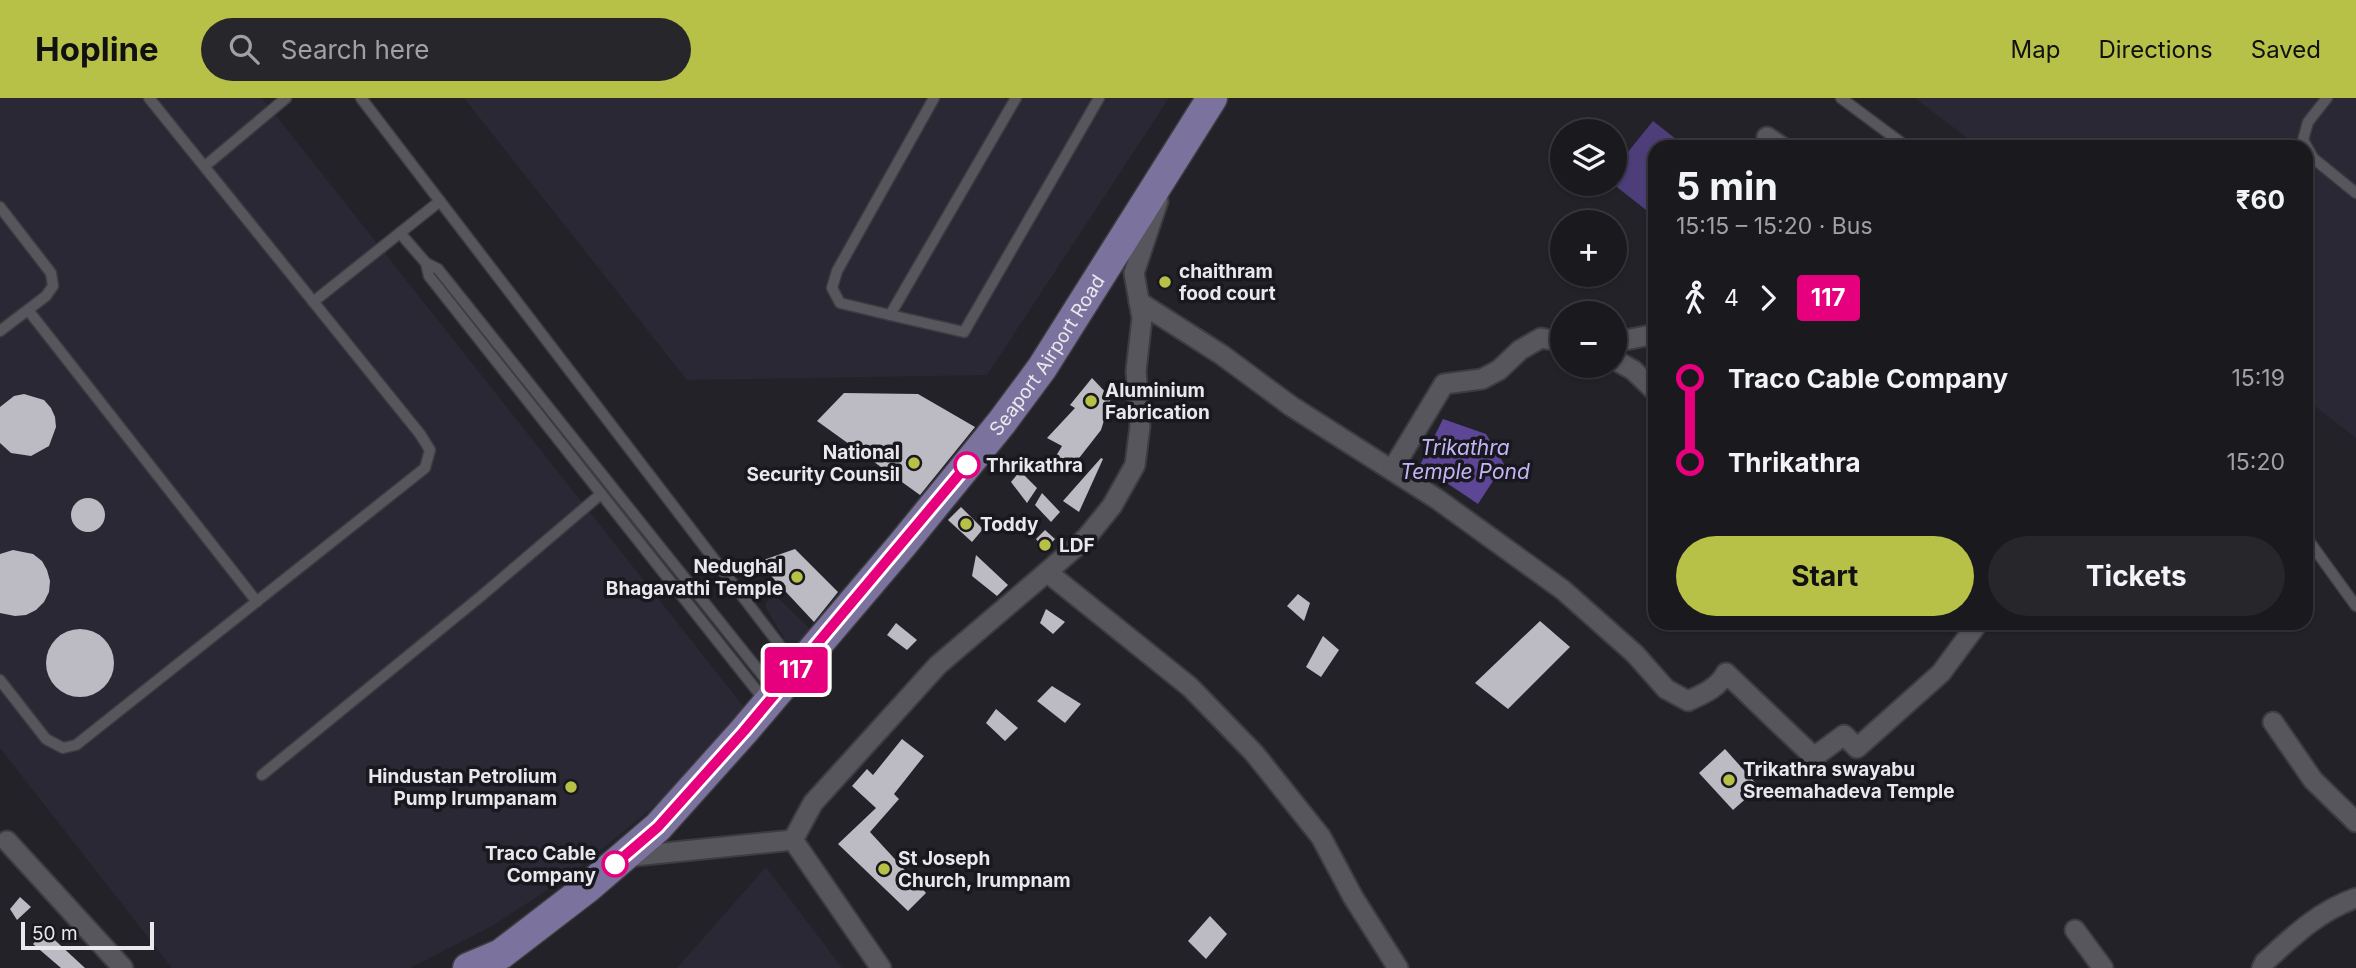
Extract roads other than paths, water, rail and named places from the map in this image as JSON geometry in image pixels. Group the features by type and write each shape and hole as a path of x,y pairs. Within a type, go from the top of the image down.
{"main road":[{"name":"Seaport Airport Road","path":"488,964 587,888 658,827 798,668 1002,422 1041,368 1212,98"}],"street":[{"path":"793,840 813,803 938,666 1086,538 1112,506 1135,465 1140,426 1136,371 1142,318 1134,273 1172,162"},
{"path":"1139,302 1222,355 1291,406 1437,499 1563,590 1635,654 1666,689 1688,701 1712,690 1723,680 1726,673 1814,757 1844,735 1857,748 1941,673 1973,630"},
{"path":"1627,340 1648,336"},
{"path":"1392,470 1444,384 1482,379 1499,370 1520,349 1541,338 1550,340"},
{"path":"1633,370 1648,338"},
{"path":"1627,367 1648,384"},
{"path":"1047,572 1190,687 1254,753 1321,837 1353,897 1398,968"},
{"path":"2273,722 2313,780 2356,822"},
{"path":"624,857 793,840"},
{"path":"793,840 881,968"},
{"path":"7,841 123,968"},
{"path":"2262,968 2265,962 2303,927 2336,905 2356,898"},
{"path":"2075,930 2103,968"}],"lane":[{"path":"0,680 46,739 63,748 76,746 425,468 430,450 149,98"},
{"path":"205,166 286,98"},
{"path":"361,98 798,668"},
{"path":"934,98 837,271 832,288 840,303 964,332 1100,98"},
{"path":"890,315 1016,98"},
{"path":"1842,98 1898,140"},
{"path":"2303,140 2308,122 2327,98"},
{"path":"2313,158 2356,193"},
{"path":"313,302 440,201"},
{"path":"0,206 51,273 53,286 46,296 0,331"},
{"path":"400,233 426,263 438,269 627,506 772,699"},
{"path":"426,263 429,276 616,514 772,699"},
{"path":"28,310 257,602"},
{"path":"262,775 601,494"},
{"path":"616,514 627,506"},
{"path":"2313,547 2356,606"}],"water":[{"name":"Trikathra Temple Pond","path":"1443,419 1486,434 1504,464 1478,504 1420,465"}],"place":[{"name":"chaithram food court","path":"1165,282"},
{"name":"Aluminium Fabrication","path":"1091,401"},
{"name":"National Security Counsil","path":"914,463"},
{"name":"Thrikathra","path":"967,465"},
{"name":"Toddy","path":"966,524"},
{"name":"LDF","path":"1045,545"},
{"name":"Nedughal Bhagavathi Temple","path":"797,577"},
{"name":"Trikathra swayabu Sreemahadeva Temple","path":"1729,780"},
{"name":"Hindustan Petrolium Pump Irumpanam","path":"571,787"},
{"name":"Traco Cable Company","path":"615,864"},
{"name":"St Joseph Church, Irumpnam","path":"884,869"}]}
